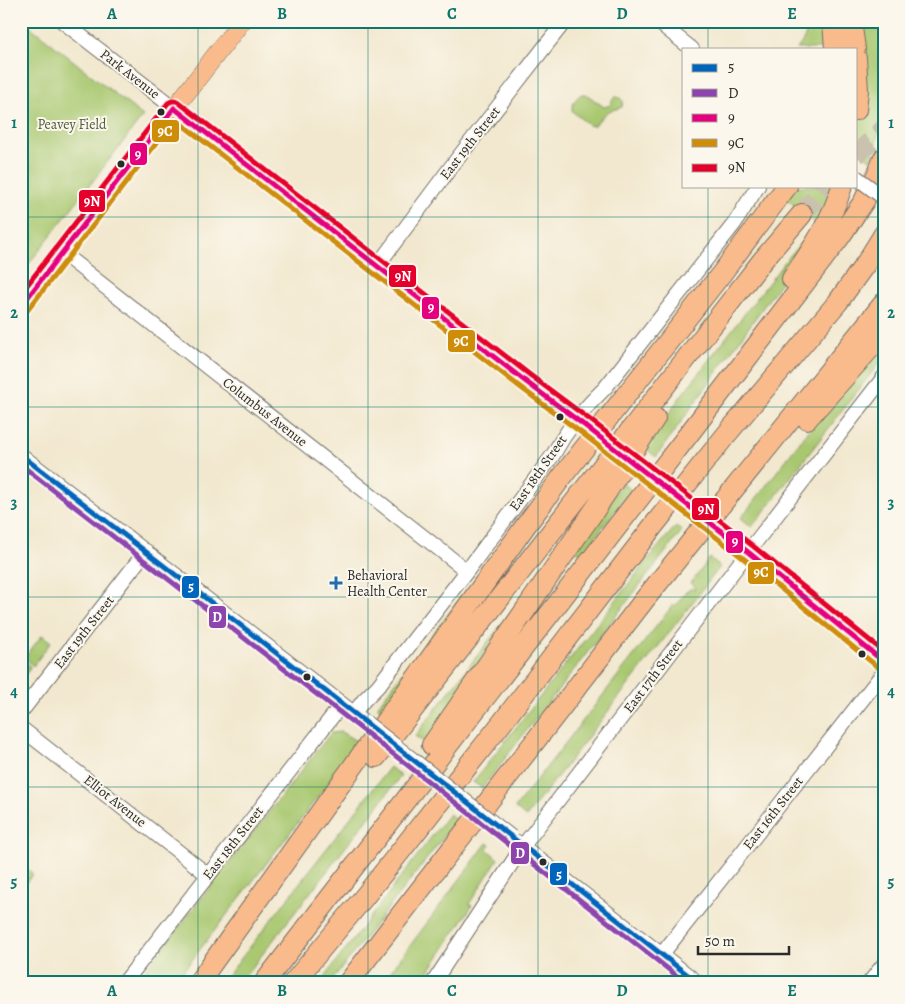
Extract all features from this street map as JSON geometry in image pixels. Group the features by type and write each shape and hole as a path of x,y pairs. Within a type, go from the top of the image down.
{"highway":[{"path":"833,21 835,48"},
{"path":"850,21 855,48"},
{"path":"264,983 844,231 864,201 884,158"},
{"path":"198,983 565,473 786,188"},
{"path":"666,464 806,258 824,229 841,188"},
{"path":"198,983 415,708 762,261 802,214"},
{"path":"294,983 495,732 654,525 726,435 838,302 884,234"},
{"path":"348,983 646,600 884,303"},
{"path":"325,904 596,508 714,323"},
{"path":"646,600 884,333"},
{"path":"358,983 473,822"},
{"path":"303,983 365,896"}],"main road":[{"path":"21,306 242,21"}],"street":[{"name":"Park Avenue","path":"62,21 588,428 884,662"},
{"name":"East 19th Street","path":"377,266 454,163 565,21"},
{"path":"657,21 691,48"},
{"path":"858,178 884,198"},
{"name":"East 18th Street","path":"354,713 378,686 467,571 553,455 562,438 576,419 605,388 734,224 757,188"},
{"name":"Columbus Avenue","path":"62,253 467,571"},
{"name":"East 17th Street","path":"433,983 523,846 743,549 884,377"},
{"path":"21,455 698,983"},
{"name":"East 19th Street","path":"21,712 146,551"},
{"name":"East 16th Street","path":"662,954 884,672"},
{"name":"East 18th Street","path":"124,983 342,704"},
{"name":"Elliot Avenue","path":"21,728 208,875"},
{"path":"869,983 884,964"}],"green space":[{"name":"Peavey Field","path":"21,21 143,116 21,274"},
{"path":"807,21 828,21 829,48 798,48 807,29"},
{"path":"843,21 882,21 884,29 884,106 872,161 858,150 858,48 856,48"},
{"path":"582,94 586,94 604,107 611,105 611,101 615,97 620,98 623,101 622,107 608,112 593,126 589,125 572,111 572,106"},
{"path":"795,188 837,188 819,229 656,457 645,448 681,396 787,259 817,225 787,199"},
{"path":"884,343 884,357 752,527 741,518 838,393"},
{"path":"622,483 631,490 582,554 576,550"},
{"path":"517,524 382,712 378,707 379,704"},
{"path":"676,526 682,531 482,788 473,782 652,554"},
{"path":"710,558 720,567 526,817 515,808 673,605 675,606 686,592 696,588 691,583"},
{"path":"521,599 425,743 415,736"},
{"path":"42,635 51,642 33,666 25,657"},
{"path":"21,657 30,666 21,679"},
{"path":"341,732 358,742 348,758 174,983 135,983 331,733"},
{"path":"390,767 401,776 240,983 222,983"},
{"path":"449,814 457,820 330,983 320,983"},
{"path":"487,843 490,845 487,849 498,859 469,904 472,906 421,983 382,983"},
{"path":"21,864 33,874 21,889"}],"tunnel":[{"path":"858,153 884,129"},
{"path":"802,214 824,188"}],"transit line":[{"name":"9N","path":"21,293 168,103 177,101 753,546 884,652"},
{"name":"9","path":"21,306 174,108 748,552 884,662"},
{"name":"9C","path":"27,311 175,119 743,558 879,668"},
{"name":"5","path":"21,455 698,983"},
{"name":"D","path":"21,465 686,983"}],"place":[{"name":"Behavioral Health Center","path":"336,583"}]}
